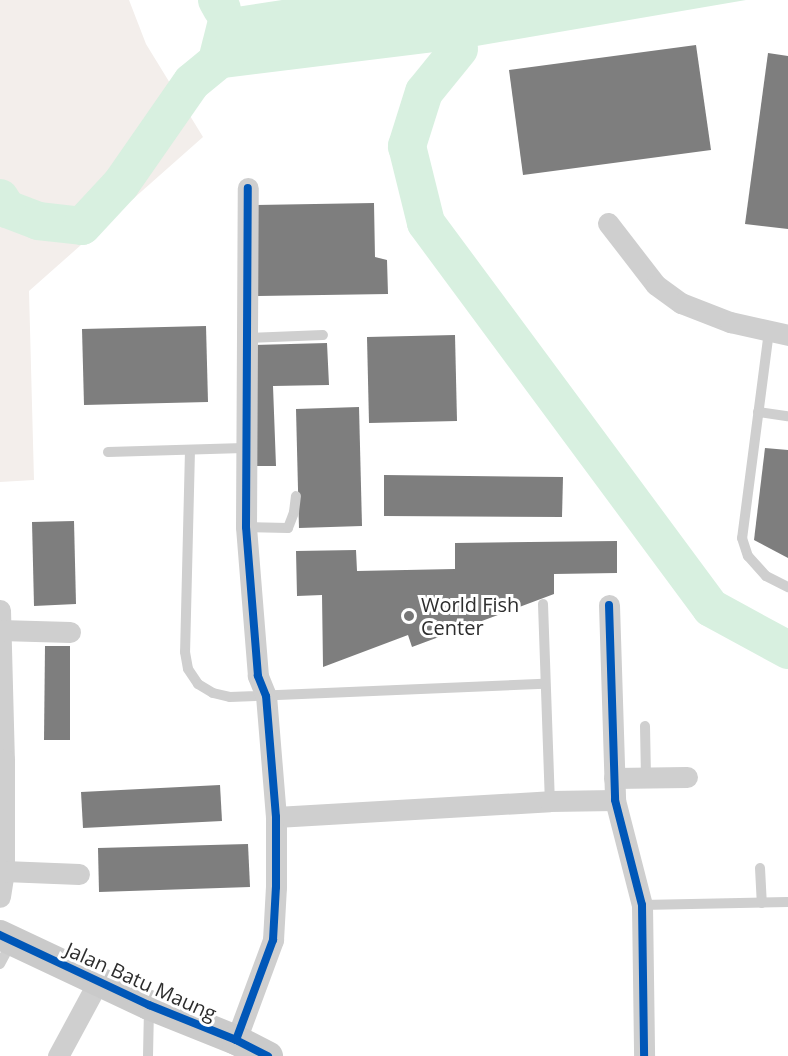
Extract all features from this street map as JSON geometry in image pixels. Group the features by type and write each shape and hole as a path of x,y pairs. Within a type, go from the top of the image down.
{"street":[{"path":"236,1040 273,940 276,817 266,696 258,676 246,526 244,448 248,188"},
{"path":"609,223 656,285 681,303 730,322 779,333"},
{"path":"609,605 615,800 642,905 644,1056"},
{"path":"0,610 4,871 0,897"},
{"path":"0,630 70,632"},
{"path":"615,778 687,777"},
{"path":"276,817 550,801 615,800"},
{"path":"4,871 79,874"},
{"name":"Jalan Batu Maung","path":"4,947 98,982 236,1040 268,1056"},
{"path":"58,1056 98,982"}],"lane":[{"path":"779,333 758,412 742,538 743,548 766,576 788,587"},
{"path":"246,338 323,335"},
{"path":"758,412 788,416"},
{"path":"108,452 244,448"},
{"path":"190,450 185,652 188,669 198,684 213,693 230,697 544,684"},
{"path":"246,526 288,528 294,512 296,496"},
{"path":"543,604 544,684 550,801"},
{"path":"645,726 646,777"},
{"path":"760,868 762,903"},
{"path":"642,905 788,902"},
{"path":"148,1056 149,1005"}],"shaded area":[{"path":"0,0 129,0 146,44 203,137 29,291 34,480 0,482"},
{"path":"282,0 746,0 459,49 192,82 210,11"}],"building":[{"path":"696,45 711,150 523,175 509,70"},
{"path":"768,53 788,56 788,229 745,224"},
{"path":"374,203 375,257 387,260 388,294 258,296 256,205"},
{"path":"206,326 208,402 84,405 82,329"},
{"path":"455,335 457,421 369,423 367,337"},
{"path":"327,343 329,385 273,386 276,466 256,466 252,345"},
{"path":"359,407 362,526 299,528 296,409"},
{"path":"765,448 788,450 788,558 754,540"},
{"path":"384,475 563,477 562,517 384,516"},
{"path":"74,521 76,604 34,606 32,522"},
{"name":"World Fish Center","path":"617,541 617,573 554,574 554,594 412,647 408,635 323,667 322,595 297,596 296,551 356,550 357,571 455,569 455,543"},
{"path":"45,646 70,646 70,740 44,740"},
{"path":"220,785 222,821 83,828 81,792"},
{"path":"248,844 250,887 99,892 98,848"}],"waterway":[{"path":"217,0 222,9"},
{"path":"459,49 424,92 407,146 426,223 711,608 788,650"},
{"path":"0,198 7,209 38,221 82,226 121,184 192,82 231,50"}],"cycle path":[{"path":"236,1040 273,940 276,887 276,817 266,696 258,676 246,527 248,188"},
{"path":"609,605 615,800 642,905 644,1056"},
{"path":"0,935 149,1005 236,1040 268,1056"}],"place":[{"name":"World Fish Center","path":"409,616"}]}
